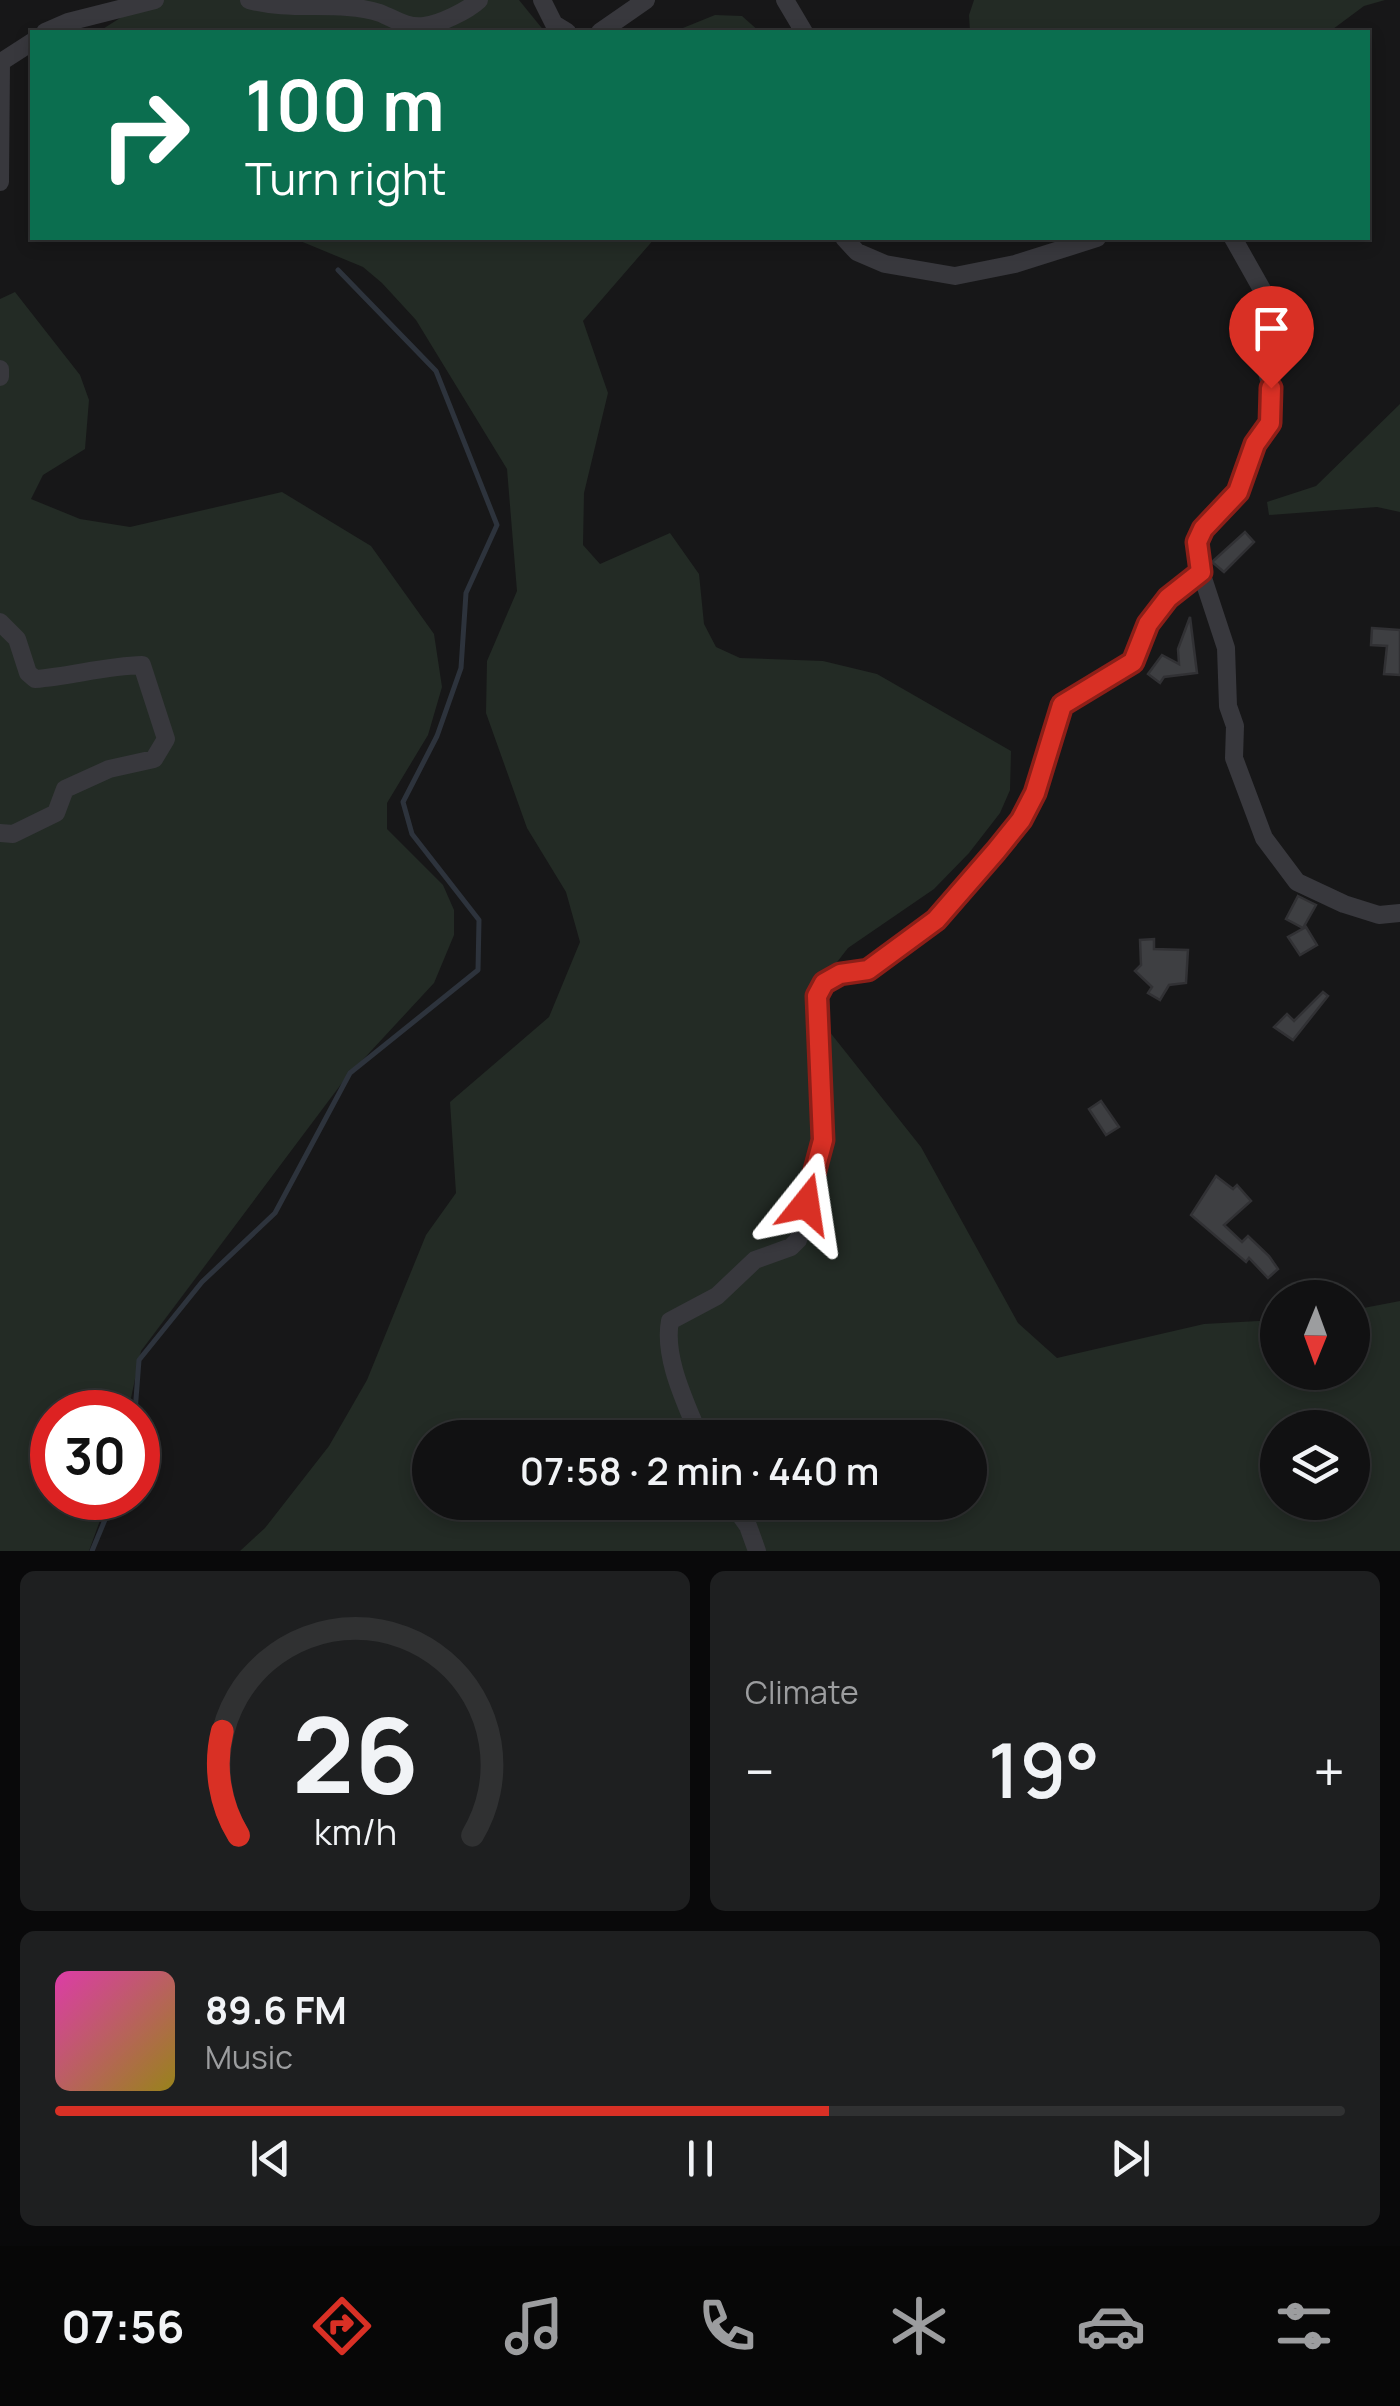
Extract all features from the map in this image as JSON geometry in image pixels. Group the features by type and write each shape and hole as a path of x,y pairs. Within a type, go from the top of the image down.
{"street":[{"path":"50,30 155,0"},
{"path":"250,0 306,7 355,7 401,24 426,26 472,8 479,0"},
{"path":"542,0 554,24 564,30"},
{"path":"603,30 646,0"},
{"path":"785,0 803,30"},
{"path":"0,182 2,62 30,43"},
{"path":"846,240 857,252 885,264 955,276 1015,264 1091,240"},
{"path":"1234,240 1264,293 1270,423 1255,444 1238,492 1203,529 1197,542 1201,572 1226,648 1228,706 1236,726 1234,758 1264,838 1296,882 1361,910 1379,915 1400,913"},
{"path":"0,369 0,378"},
{"path":"693,1420 667,1337 670,1320 717,1296 755,1260 791,1247 798,1240 823,1140 816,1028 817,996 824,983 840,974 868,970 936,920 1021,820 1035,793 1062,705 1133,662 1148,624 1168,598 1201,572"},
{"path":"0,622 18,638 28,673 36,679 69,677 103,666 142,665 166,740 154,758 109,769 66,789 56,813 13,834 0,832"},
{"path":"744,1520 757,1551"}],"shaded area":[{"path":"140,0 519,0 543,30 101,30 139,6"},
{"path":"974,0 1385,0 1364,6 1332,30 970,30"},
{"path":"715,15 742,16 758,30 678,30"},
{"path":"298,240 653,240 583,321 608,393 584,493 583,545 600,564 670,533 699,574 704,624 716,647 740,658 823,661 877,674 1011,751 1010,790 1000,813 969,853 934,889 848,948 806,1002 921,1147 1018,1323 1057,1358 1204,1324 1260,1321 1260,1390 1370,1390 1370,1307 1400,1301 1400,1551 240,1551 265,1528 329,1446 367,1380 426,1235 456,1193 450,1102 549,1017 580,942 566,892 527,828 486,713 487,661 517,591 507,469 416,320 363,267"},
{"path":"15,292 80,375 89,400 85,449 43,475 31,499 80,519 130,527 282,492 371,546 434,634 442,687 428,735 387,803 387,829 443,885 454,910 454,935 434,983 345,1079 141,1351 133,1390 30,1390 30,1520 100,1520 89,1551 0,1551 0,299"},
{"path":"1400,404 1400,512 1377,507 1269,515 1267,502 1316,486"}],"building":[{"path":"1245,532 1254,542 1224,572 1212,562"},
{"path":"1190,617 1197,673 1164,677 1160,683 1148,674 1162,655 1179,664 1178,649"},
{"path":"1372,628 1400,630 1400,675 1384,674 1387,646 1371,645"},
{"path":"1298,896 1316,905 1303,928 1286,919"},
{"path":"1306,927 1317,945 1300,955 1288,937"},
{"path":"1154,939 1154,949 1188,950 1186,983 1169,985 1160,1000 1148,993 1152,987 1135,971 1141,965 1140,940"},
{"path":"1323,992 1328,996 1293,1040 1274,1027 1287,1014 1294,1021"},
{"path":"1101,1101 1119,1127 1106,1135 1089,1109"},
{"path":"1216,1176 1233,1189 1237,1185 1251,1201 1224,1225 1242,1242 1248,1236 1269,1256 1278,1269 1268,1278 1249,1258 1246,1262 1191,1215"}],"waterway":[{"path":"137,1390 139,1360 202,1282 275,1213 350,1073 478,970 479,920 412,834 403,802 437,736 461,668 466,593 497,525 436,371 338,270"},
{"path":"92,1551 105,1520"}],"route":[{"path":"806,1204 823,1140 816,1028 817,996 824,983 840,974 868,970 936,920 1021,820 1035,793 1062,705 1120,674 1133,662 1148,624 1168,598 1201,572 1197,542 1203,529 1238,492 1255,444 1270,423 1271,388"}]}
